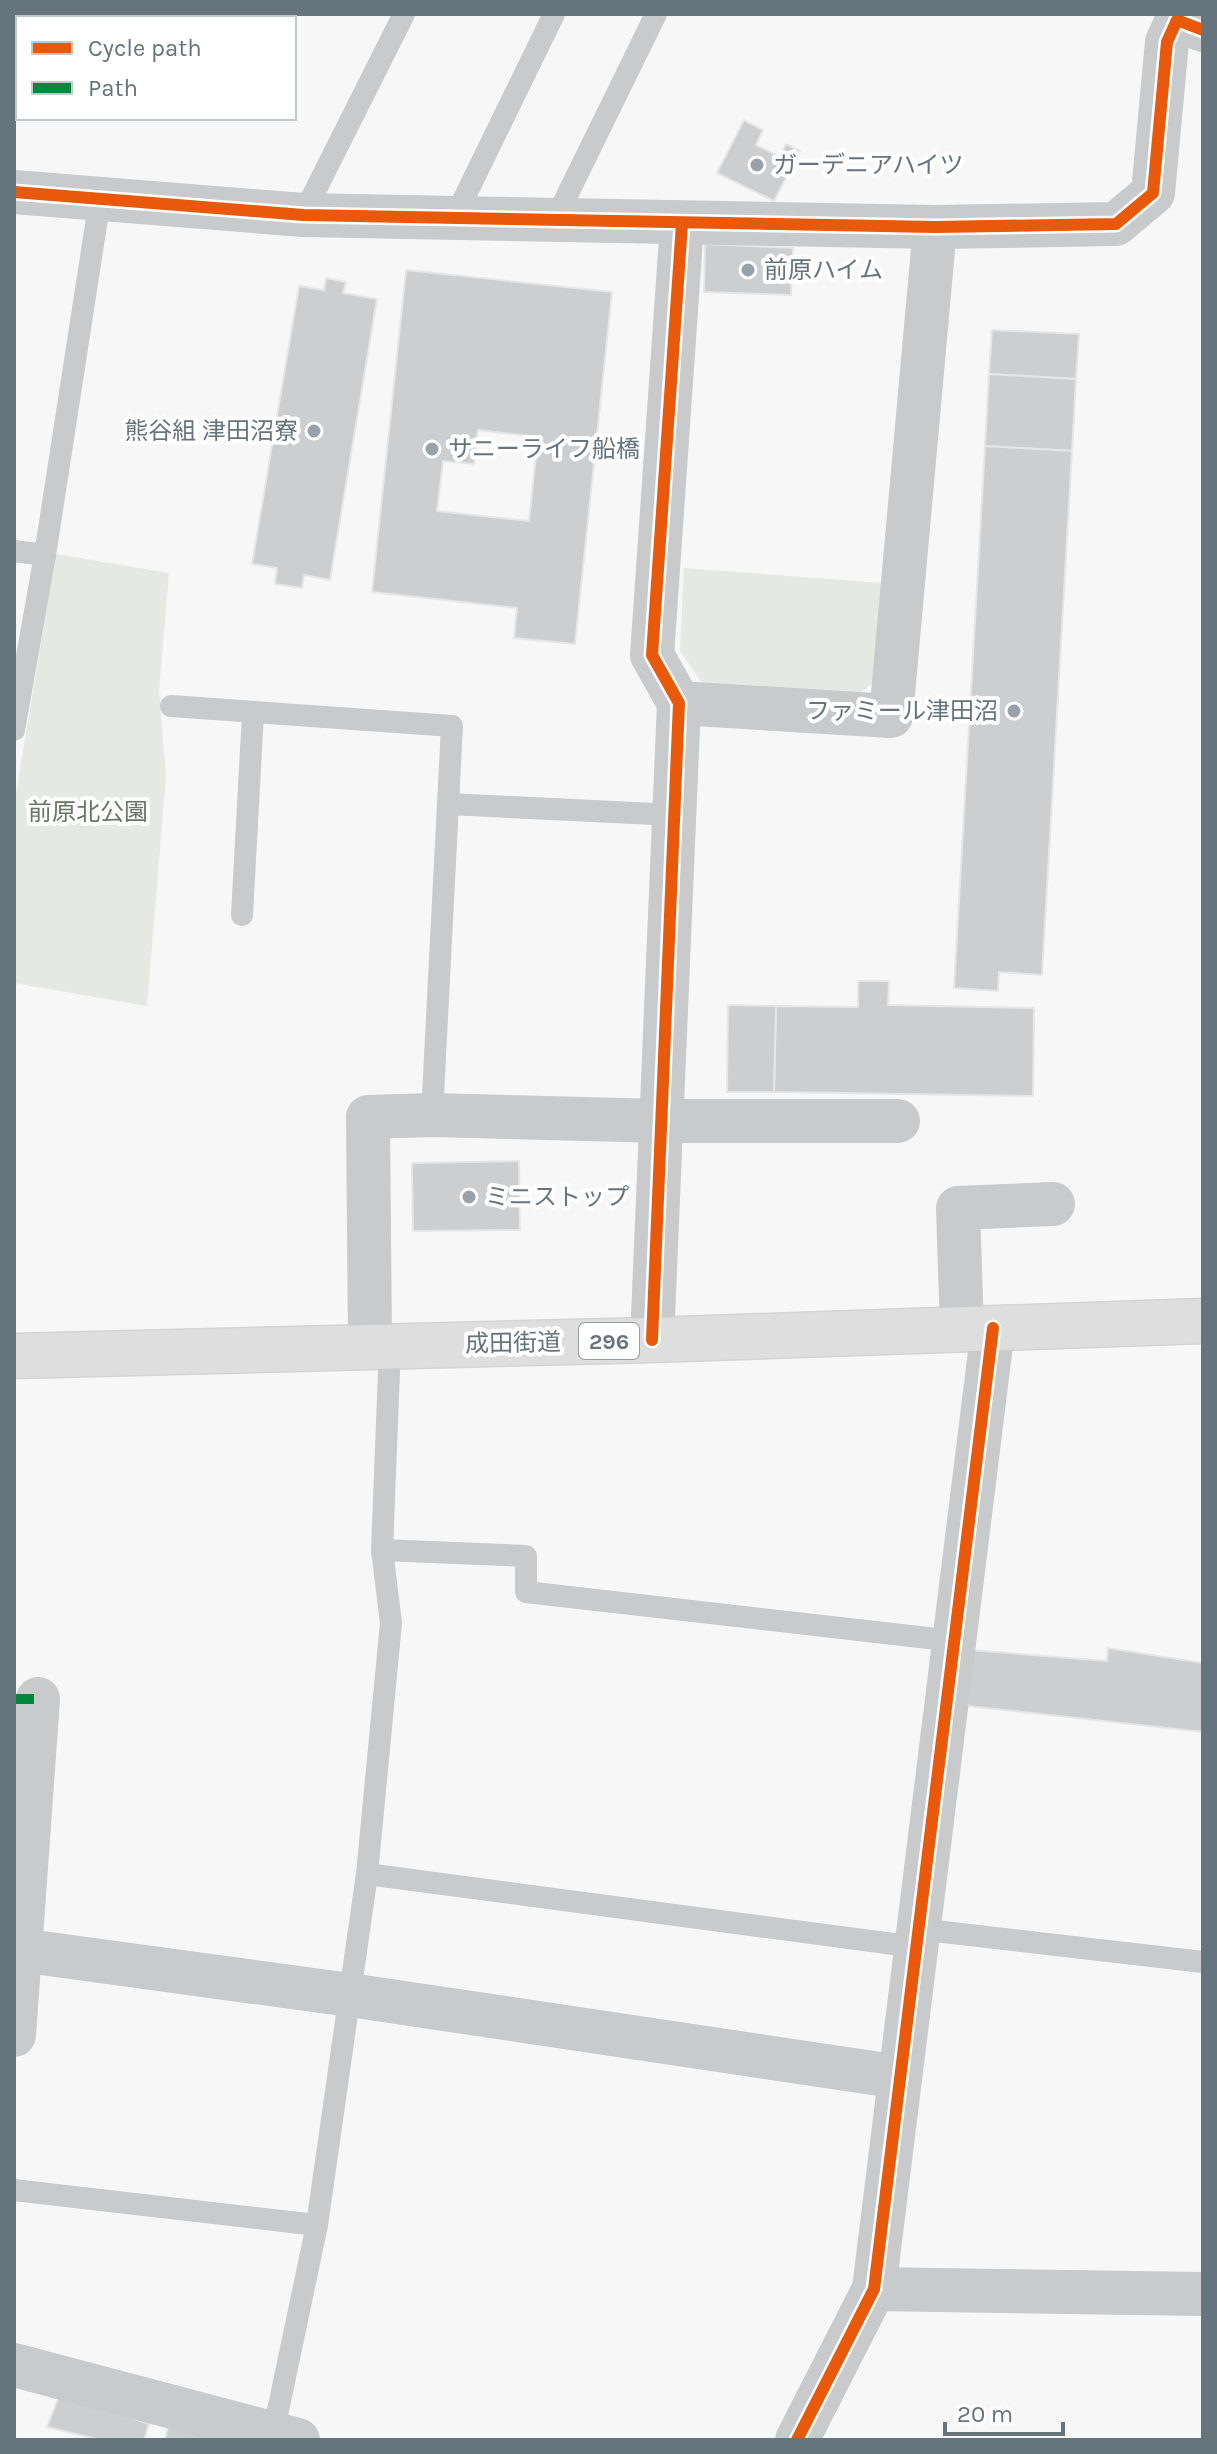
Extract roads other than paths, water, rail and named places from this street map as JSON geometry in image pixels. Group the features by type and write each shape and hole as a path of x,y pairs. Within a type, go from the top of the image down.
{"highway":[{"name":"成田街道","path":"14,1356 652,1340 1203,1321"}],"street":[{"path":"14,192 303,215 935,227 1116,224 1153,193 1167,42 1177,20 1203,30"},
{"path":"652,1340 679,703 652,655 682,224"},
{"path":"679,703 891,716 935,227"},
{"path":"380,1346 368,1117 432,1115 661,1121 898,1121"},
{"path":"804,2438 874,2289 954,1641 977,1328 958,1208 1053,1204"},
{"path":"14,2035 38,1699"},
{"path":"20,1950 350,1995 900,2077"},
{"path":"874,2289 1203,2294"},
{"path":"14,2365 281,2438"}],"lane":[{"path":"303,215 404,14"},
{"path":"454,219 554,14"},
{"path":"555,220 656,14"},
{"path":"14,730 45,555 100,199"},
{"path":"14,551 45,555"},
{"path":"171,706 452,726 432,1115"},
{"path":"242,915 253,713"},
{"path":"449,804 675,815"},
{"path":"281,2438 317,2225 367,1874 391,1623 382,1550 380,1346"},
{"path":"382,1550 526,1556 526,1592 954,1641"},
{"path":"367,1874 917,1938 1203,1962"},
{"path":"14,2190 317,2225"}],"place":[{"name":"ガーデニアハイツ","path":"757,165"},
{"name":"前原ハイム","path":"748,270"},
{"name":"熊谷組 津田沼寮","path":"314,431"},
{"name":"サニーライフ船橋","path":"432,449"},
{"name":"ファミール津田沼","path":"1014,711"},
{"name":"ミニストップ","path":"469,1197"}],"park label":[{"name":"前原北公園","path":"88,812"}]}
